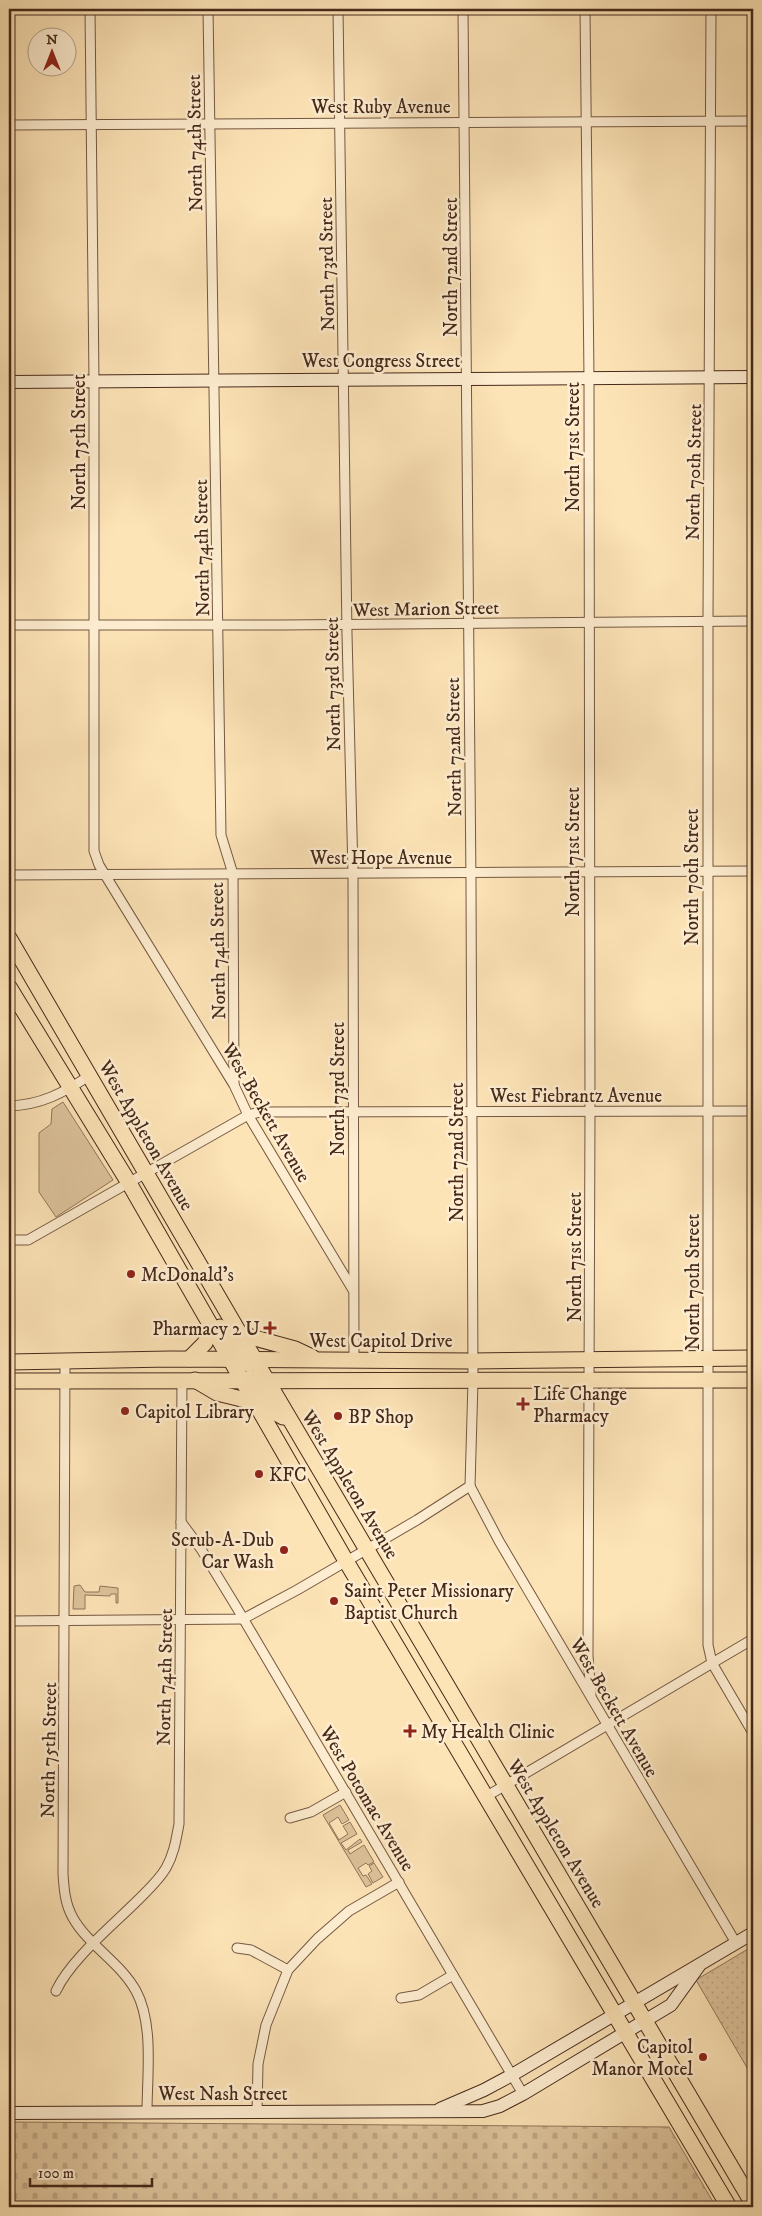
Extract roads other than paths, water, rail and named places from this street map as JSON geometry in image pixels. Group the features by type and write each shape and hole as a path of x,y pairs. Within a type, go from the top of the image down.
{"main road":[{"name":"West Appleton Avenue","path":"9,938 240,1334 254,1402 281,1445 346,1561 488,1796 614,2014 729,2207"},
{"name":"West Appleton Avenue","path":"9,987 129,1183 208,1322 220,1327 248,1370 288,1416 753,2204"},
{"path":"190,1359 205,1343 208,1322"},
{"path":"240,1334 295,1349 314,1360"},
{"name":"West Capitol Drive","path":"248,1370 314,1360 354,1359 472,1361 753,1358"},
{"name":"West Capitol Drive","path":"9,1362 190,1359 303,1381 323,1382 753,1380"},
{"path":"323,1382 350,1366 354,1359"},
{"path":"115,1380 132,1369 136,1360"},
{"path":"355,1382 358,1375 364,1370 399,1360"},
{"path":"9,1381 188,1380 216,1369 248,1370"},
{"path":"188,1380 217,1393 254,1402"},
{"path":"288,1416 289,1395 303,1381"}],"street":[{"name":"North 75th Street","path":"90,9 94,381 93,837 97,861 105,873"},
{"name":"North 74th Street","path":"208,9 218,525 221,835 233,874 234,1085"},
{"name":"North 73rd Street","path":"338,9 347,625 353,873 354,1359"},
{"name":"North 72nd Street","path":"463,9 466,123 471,872 473,1381 470,1486"},
{"name":"North 71st Street","path":"585,9 589,377 590,1380 588,1656 591,1695"},
{"name":"North 70th Street","path":"711,9 707,871 708,1645 712,1663 753,1733"},
{"name":"West Ruby Avenue","path":"9,125 753,121"},
{"name":"West Congress Street","path":"9,382 753,377"},
{"name":"West Marion Street","path":"9,625 218,626 753,621"},
{"name":"West Hope Avenue","path":"9,875 753,871"},
{"name":"West Beckett Avenue","path":"105,873 234,1085 248,1115 353,1290"},
{"path":"9,1106 40,1103 70,1089 89,1076"},
{"name":"West Fiebrantz Avenue","path":"248,1115 272,1111 354,1110 753,1111"},
{"path":"9,1240 28,1240 248,1115"},
{"name":"North 75th Street","path":"65,1361 63,1874 65,1898 74,1918 94,1943 123,1972 136,1992 143,2010 147,2048 147,2112"},
{"name":"North 74th Street","path":"56,1991 62,1979 94,1943 151,1887 165,1870 174,1852 179,1824 181,1522 188,1380"},
{"name":"West Beckett Avenue","path":"470,1486 499,1541 736,1943"},
{"path":"9,1621 243,1619 417,1520 470,1486"},
{"name":"West Potomac Avenue","path":"181,1522 201,1549 243,1619 523,2094"},
{"path":"488,1796 753,1639"},
{"path":"290,1818 311,1812 346,1792"},
{"path":"257,2112 258,2064 266,2025 288,1970 317,1939 349,1911 399,1882"},
{"name":"West Nash Street","path":"437,2110 484,2090 512,2075 753,1933"},
{"path":"237,1948 251,1950 288,1970"},
{"name":"West Nash Street","path":"9,2113 484,2111 500,2106 523,2094 573,2062 645,2022 671,2005 699,1966"},
{"path":"401,1998 419,1995 453,1975"}],"place":[{"name":"McDonald's","path":"131,1274"},
{"name":"Pharmacy 2 U","path":"270,1328"},
{"name":"Life Change Pharmacy","path":"523,1404"},
{"name":"Capitol Library","path":"125,1411"},
{"name":"BP Shop","path":"338,1416"},
{"name":"KFC","path":"259,1474"},
{"name":"Scrub-A-Dub Car Wash","path":"284,1550"},
{"name":"Saint Peter Missionary Baptist Church","path":"334,1601"},
{"name":"My Health Clinic","path":"410,1731"},
{"name":"Capitol Manor Motel","path":"703,2057"}]}
